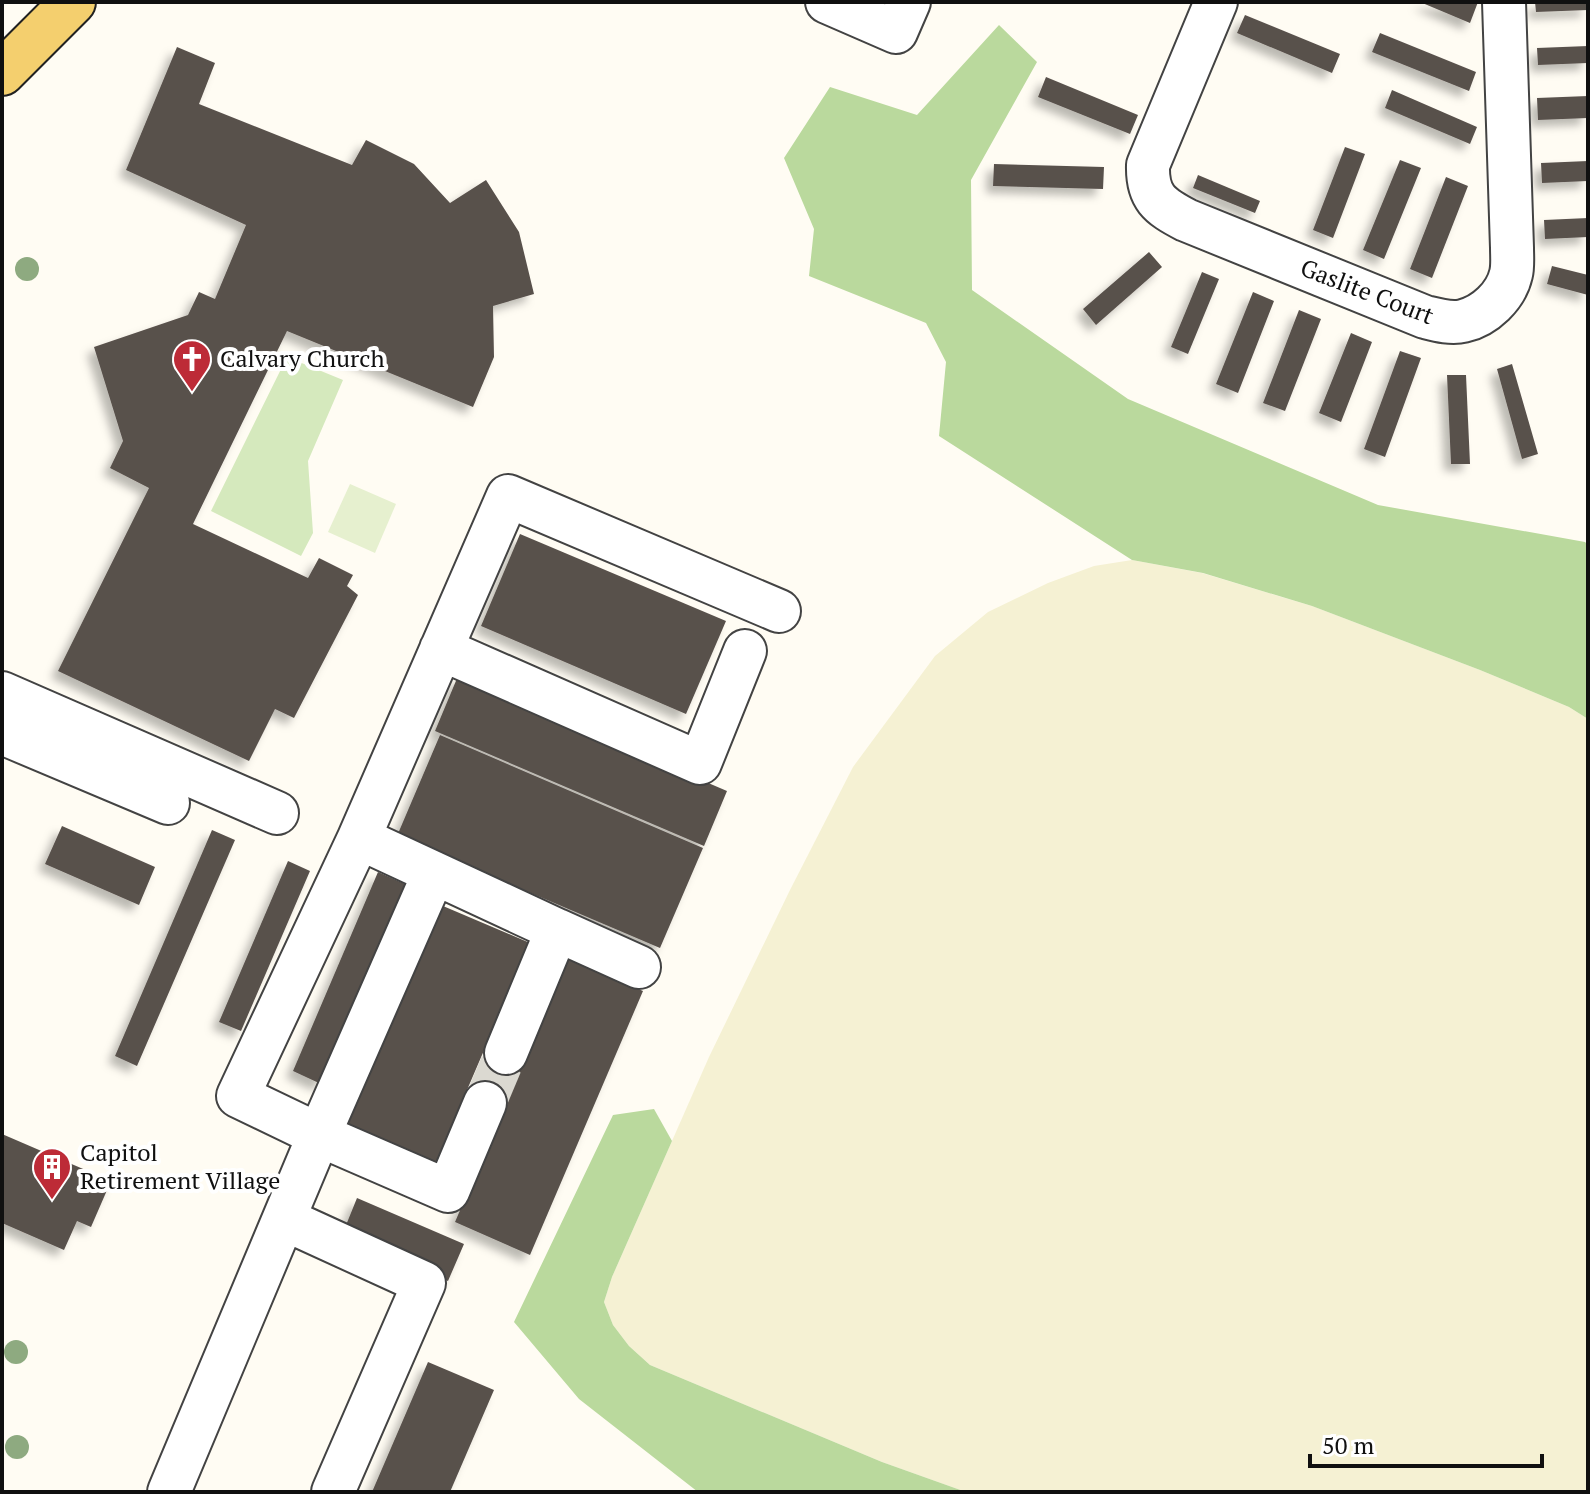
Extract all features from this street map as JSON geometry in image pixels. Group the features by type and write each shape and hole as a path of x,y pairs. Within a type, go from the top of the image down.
{"main road":[{"path":"2,73 73,2"}],"street":[{"path":"827,2 896,32 909,2"},
{"name":"Gaslite Court","path":"1216,2 1148,165 1152,196 1166,210 1186,220 1425,317 1446,322 1463,321 1488,310 1504,291 1511,274 1504,2"},
{"path":"485,1103 448,1191 238,1096 359,838 508,496 779,611"},
{"path":"441,649 700,763 745,651"},
{"path":"2,693 277,813"},
{"path":"2,733 168,803"},
{"path":"359,838 639,967"},
{"path":"169,1492 319,1135 434,873"},
{"path":"506,1053 557,930"},
{"path":"284,1219 424,1283 333,1492"}],"shaded area":[{"path":"1132,560 1202,573 1312,606 1480,670 1569,707 1588,719 1588,1492 966,1492 882,1462 650,1365 629,1346 613,1325 604,1302 612,1277 709,1057 853,767 935,656 988,612 1048,583 1094,566"}],"green space":[{"path":"999,25 1037,62 971,180 972,290 1128,399 1378,505 1585,542 1588,545 1588,719 1569,707 1480,670 1312,606 1203,573 1132,560 939,436 946,362 926,323 809,276 814,229 784,158 830,87 917,115"},
{"path":"287,357 343,380 308,461 313,533 301,556 211,511"},
{"path":"350,484 396,504 375,553 328,532"},
{"path":"654,1109 672,1141 604,1302 613,1325 629,1346 650,1365 882,1462 966,1492 698,1492 579,1399 514,1322 613,1115"}],"building":[{"path":"1420,2 1478,2 1470,23"},
{"path":"1535,2 1588,2 1588,10 1536,12"},
{"path":"1245,15 1340,54 1332,73 1237,33"},
{"path":"1380,33 1476,72 1469,91 1372,52"},
{"path":"1588,46 1588,63 1538,65 1537,48"},
{"path":"177,47 215,63 199,104 352,165 366,140 414,164 450,203 486,180 519,232 534,294 493,306 494,357 473,407 287,331 193,524 308,578 319,558 353,575 347,586 358,595 294,718 275,709 249,761 58,671 149,488 110,468 123,441 94,347 188,315 199,292 215,299 246,225 126,170"},
{"path":"1046,77 1138,115 1130,134 1038,97"},
{"path":"1392,90 1477,127 1470,144 1385,108"},
{"path":"1588,96 1588,118 1538,120 1537,98"},
{"path":"1345,147 1365,154 1333,238 1313,230"},
{"path":"1400,160 1421,168 1384,259 1363,250"},
{"path":"1588,161 1588,181 1542,183 1541,163"},
{"path":"994,164 1104,167 1103,189 993,186"},
{"path":"1198,175 1260,201 1255,213 1193,188"},
{"path":"1446,177 1468,186 1432,278 1410,269"},
{"path":"1588,218 1588,237 1545,239 1544,220"},
{"path":"1149,252 1162,267 1096,325 1083,309"},
{"path":"1552,266 1588,275 1588,295 1547,284"},
{"path":"1202,272 1219,279 1188,354 1171,347"},
{"path":"1253,292 1274,301 1238,393 1216,384"},
{"path":"1299,310 1321,319 1285,411 1263,403"},
{"path":"1351,333 1372,342 1341,422 1319,413"},
{"path":"1400,351 1421,358 1385,457 1364,449"},
{"path":"1512,364 1538,454 1522,459 1497,369"},
{"path":"1447,375 1466,375 1470,464 1451,464"},
{"path":"520,534 726,621 686,714 481,626"},
{"path":"458,676 727,791 704,846 435,731"},
{"path":"440,735 703,848 660,948 397,836"},
{"path":"62,826 155,867 139,905 45,864"},
{"path":"212,830 235,840 137,1066 115,1056"},
{"path":"288,861 310,871 241,1031 219,1022"},
{"path":"378,872 407,885 321,1084 293,1071"},
{"path":"443,906 530,943 434,1167 346,1129"},
{"path":"568,958 643,991 530,1255 455,1222"},
{"name":"Capitol Retirement Village","path":"2,1134 111,1181 91,1227 77,1221 64,1250 2,1223"},
{"path":"357,1198 464,1244 448,1281 342,1235"},
{"path":"428,1362 494,1390 450,1492 372,1492"}],"tunnel":[{"path":"485,1103 506,1053"}],"place":[{"name":"Calvary Church","path":"192,393"},
{"name":"Capitol Retirement Village","path":"52,1201"}]}
